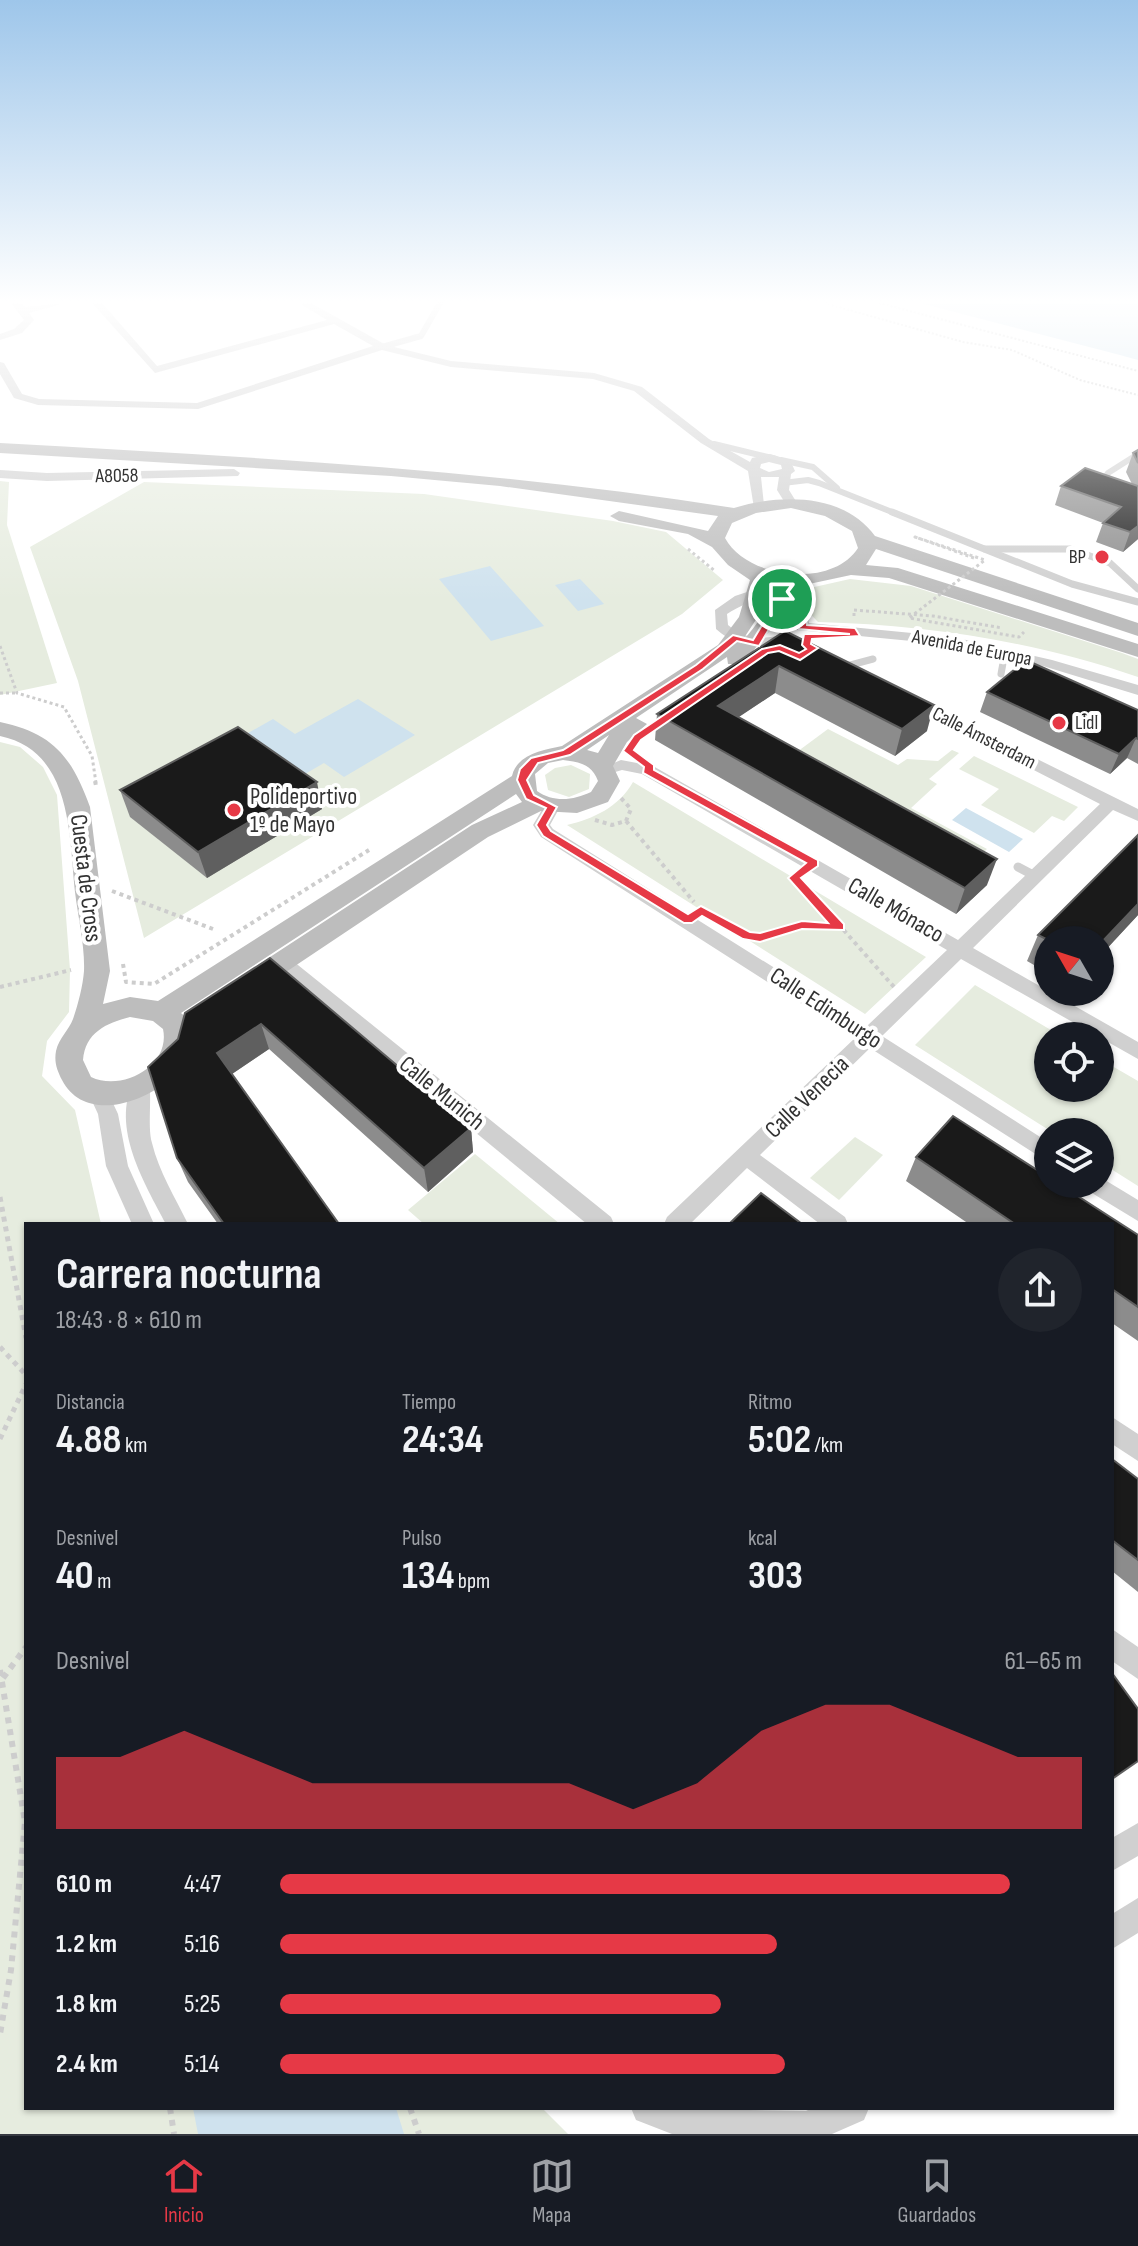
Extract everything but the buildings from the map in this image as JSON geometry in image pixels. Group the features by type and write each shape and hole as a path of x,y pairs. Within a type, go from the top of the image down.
{"main road":[{"path":"0,448 391,471 500,481 733,513 758,505 791,503 831,511 847,518 865,539 1138,630"},
{"path":"0,460 382,483 583,508 693,530 718,543 736,562 753,571 803,579 847,569 891,572 1138,651"},
{"path":"718,543 718,531 733,513"},
{"path":"847,569 866,550 865,539"},
{"path":"746,640 743,630 759,592 760,580 753,571"},
{"path":"604,768 610,748 627,730 746,640 803,579"},
{"path":"546,805 524,789 524,771 535,760 567,753 746,640"},
{"name":"Cuesta de Cross","path":"0,729 33,737 46,747 71,784 83,832 97,967 85,1026"},
{"path":"171,1021 281,962 480,831 546,805 579,807 600,797 609,781 604,768 585,756 567,753"},
{"path":"171,1021 522,780"},
{"name":"Cuesta de Cross","path":"97,967 128,994"},
{"path":"128,994 171,1021 179,1052 165,1072 141,1087 115,1093 97,1090 74,1079 67,1062 71,1043 85,1026 128,994"}],"street":[{"path":"61,403 198,406 209,403"},
{"path":"656,403 705,441 753,469 784,479"},
{"path":"758,505 753,469 756,461 779,460 789,467 784,479 785,497 791,503"},
{"name":"A8058","path":"0,474 47,477 234,473"},
{"path":"759,592 740,599 720,613 721,626 746,640 793,642 802,627 802,617 796,607 782,599"},
{"name":"Avenida de Europa","path":"802,627 854,627 953,641 1005,652 1138,690"},
{"path":"837,665 871,682"},
{"name":"Calle Ámsterdam","path":"899,696 1138,816"},
{"name":"Calle Mónaco","path":"604,768 621,765 647,770 962,947 1138,1051"},
{"name":"Calle Venecia","path":"677,1222 962,947 1027,872 1111,803"},
{"name":"Calle Edimburgo","path":"546,805 541,825 547,833 870,1036 1034,1144"},
{"name":"Calle Munich","path":"281,962 601,1222"},
{"path":"141,1087 135,1125 144,1153 176,1222"},
{"path":"97,1090 108,1114 117,1166 142,1222"},
{"path":"746,1156 834,1222"},
{"path":"1114,1196 1138,1212"},
{"path":"1114,1431 1138,1449"},
{"path":"1114,1645 1138,1665"},
{"path":"1114,1855 1138,1838"},
{"path":"1114,1932 1138,1914"},
{"path":"653,2110 688,2123 806,2128 847,2110"}],"lane":[{"path":"705,441 813,467 844,495"},
{"path":"1110,487 1104,480 1108,473 1138,454"},
{"path":"784,479 819,483 1072,584 1138,602"},
{"path":"982,549 1070,549 1110,563 1138,589"},
{"path":"1001,674 1005,652"},
{"path":"837,665 873,659"}],"path":[{"path":"854,627 854,610 933,616 1024,632 1019,637 909,618 985,560 915,537 974,558"},
{"path":"681,544 722,574"},
{"path":"0,693 17,693"},
{"path":"613,802 631,775 647,770"},
{"path":"588,817 595,815"},
{"path":"626,821 701,910 688,920"},
{"path":"814,863 794,878 894,987 910,997"},
{"path":"112,891 213,929"},
{"path":"748,936 760,938 802,925 839,927"},
{"path":"0,987 97,967"},
{"path":"128,994 154,984"},
{"path":"0,1197 24,1327"},
{"path":"0,1347 24,1373"},
{"path":"0,1439 24,1388"},
{"path":"3,1678 24,1650"},
{"path":"0,1670 24,1815"},
{"path":"0,2034 11,1970 24,1833"},
{"path":"170,2110 174,2134"},
{"path":"411,2110 419,2134"}],"shaded area":[{"path":"0,481 9,482 7,525 57,683 0,695"},
{"name":"Polideportivo 1º de Mayo","path":"144,482 424,494 613,521 666,532 723,580 682,614 144,938 78,681 30,547"},
{"path":"850,579 911,586 1122,653 1138,659 1138,677 1060,654 980,637 900,627 818,622 795,598 801,590"},
{"path":"828,729 898,765 907,759 938,761 952,750 959,753 929,779 937,784 911,808 987,849 966,868 778,766"},
{"path":"0,742 20,747 43,767 57,795 70,970 69,1012 47,1041 42,1076 75,1110 101,1222 24,1222 24,2110 544,2110 568,2134 0,2134"},
{"path":"974,756 1078,807 1064,821 1052,816 1034,833 981,805 999,789 959,769"},
{"path":"571,765 590,774 589,789 569,797 548,790 545,775 555,768"},
{"path":"633,782 926,957 865,1014 567,825 604,811"},
{"path":"975,985 1037,1022 1034,1022 1034,1102 1114,1102 1114,1067 1138,1081 1138,1186 1114,1171 1114,1118 1034,1118 1034,1121 915,1045"},
{"path":"855,1137 883,1155 839,1200 810,1178"},
{"path":"475,1154 558,1222 422,1222 408,1210"}],"water":[{"path":"490,566 544,626 491,641 439,579"},
{"path":"580,579 604,604 578,611 555,585"},
{"path":"358,699 415,735 344,777 324,763 298,778 241,737 273,719 295,734"},
{"path":"966,808 1023,839 1009,852 952,820"},
{"path":"193,2110 397,2110 404,2134 198,2134"}],"place":[{"name":"BP","path":"1102,557"},
{"name":"Lidl","path":"1059,723"},
{"name":"Polideportivo 1º de Mayo","path":"234,810"}],"route":[{"path":"782,599 796,607 802,617 802,627 855,631 855,636 808,636 806,645 813,648 800,657 780,648 765,651 638,737 630,743 628,751 651,767 647,770 814,863 794,878 839,927 802,925 760,938 748,936 701,910 688,920 547,833 541,825 552,807 530,797 522,780 524,771 535,760 567,753 700,667 736,637 756,644 782,599"}]}
